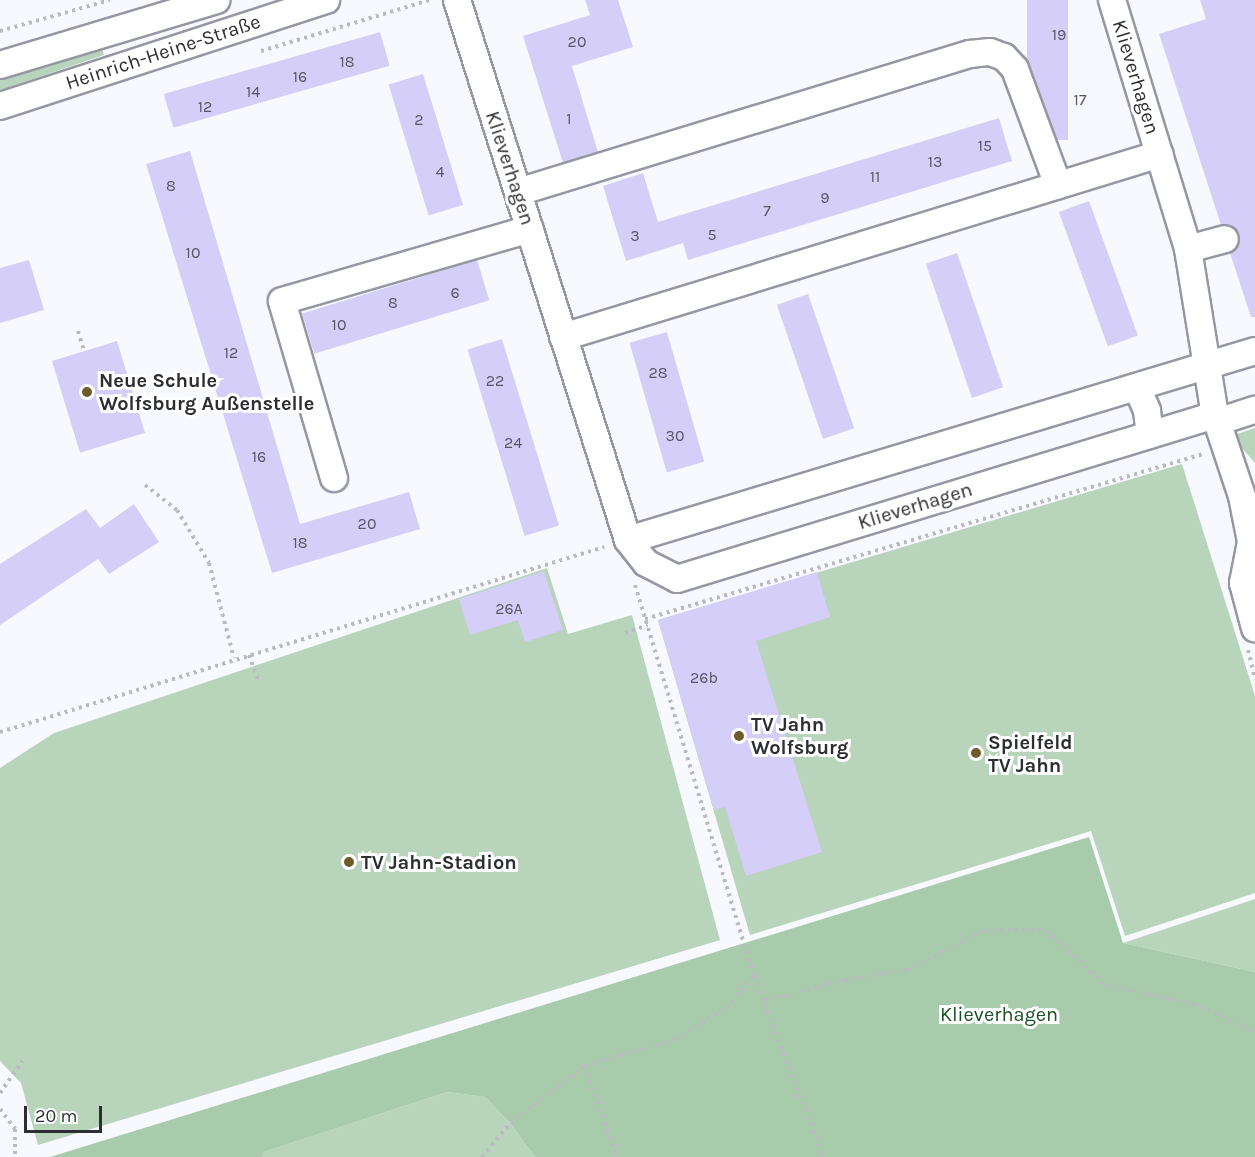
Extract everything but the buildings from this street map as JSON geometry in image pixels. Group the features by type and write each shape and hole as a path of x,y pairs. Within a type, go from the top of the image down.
{"street":[{"name":"Heinrich-Heine-Straße","path":"0,65 216,0"},
{"name":"Heinrich-Heine-Straße","path":"0,106 326,0"},
{"name":"Klieverhagen","path":"457,0 628,540 646,563 677,579 1150,435 1255,410"},
{"name":"Klieverhagen","path":"1112,0 1188,249 1216,418 1249,494 1251,542 1243,583 1250,634"},
{"path":"518,192 970,54 990,52 1004,57 1015,69 1058,186"},
{"name":"Klieverhagen","path":"563,337 1160,154"},
{"path":"334,478 282,301 530,229"},
{"path":"1188,249 1225,239"},
{"path":"628,540 1255,351"},
{"path":"1137,387 1148,411 1150,435"}],"path":[{"path":"0,31 110,0"},
{"path":"248,55 430,0"},
{"path":"78,331 84,351"},
{"path":"645,619 1190,456 1205,453 1209,464"},
{"path":"145,484 177,510 210,563 234,658"},
{"path":"0,732 234,658 249,656 628,540"},
{"path":"632,574 754,976 823,1157"},
{"path":"625,633 648,626"},
{"path":"1250,634 1255,678"},
{"path":"249,656 259,684"},
{"path":"764,1001 845,980 907,970 985,930 1046,930 1104,986 1194,1004 1255,1032"},
{"path":"482,1157 510,1123 584,1066 676,1039 726,1007 754,976"},
{"path":"0,1093 22,1061"},
{"path":"584,1066 617,1157"},
{"path":"0,1109 15,1129 15,1157"}],"green space":[{"path":"102,48 104,55 0,90 0,80"},
{"path":"1255,428 1255,463 1234,439 1237,434"},
{"name":"Spielfeld TV Jahn","path":"1182,464 1255,696 1255,893 1125,936 1091,831 750,935 658,620"},
{"name":"TV Jahn-Stadion","path":"547,568 568,634 632,615 720,940 38,1145 21,1083 0,1061 0,768 54,733"},
{"name":"Klieverhagen","path":"1089,837 1123,943 1255,972 1255,1157 535,1157 510,1123 485,1097 447,1092 264,1152 262,1157 50,1157"},
{"path":"1255,899 1255,972 1123,943"},
{"path":"447,1092 485,1097 510,1123 535,1157 262,1157 264,1152"}],"place":[{"name":"Neue Schule Wolfsburg Außenstelle","path":"87,392"},
{"name":"TV Jahn Wolfsburg","path":"739,736"},
{"name":"Spielfeld TV Jahn","path":"976,753"},
{"name":"TV Jahn-Stadion","path":"349,862"}]}
